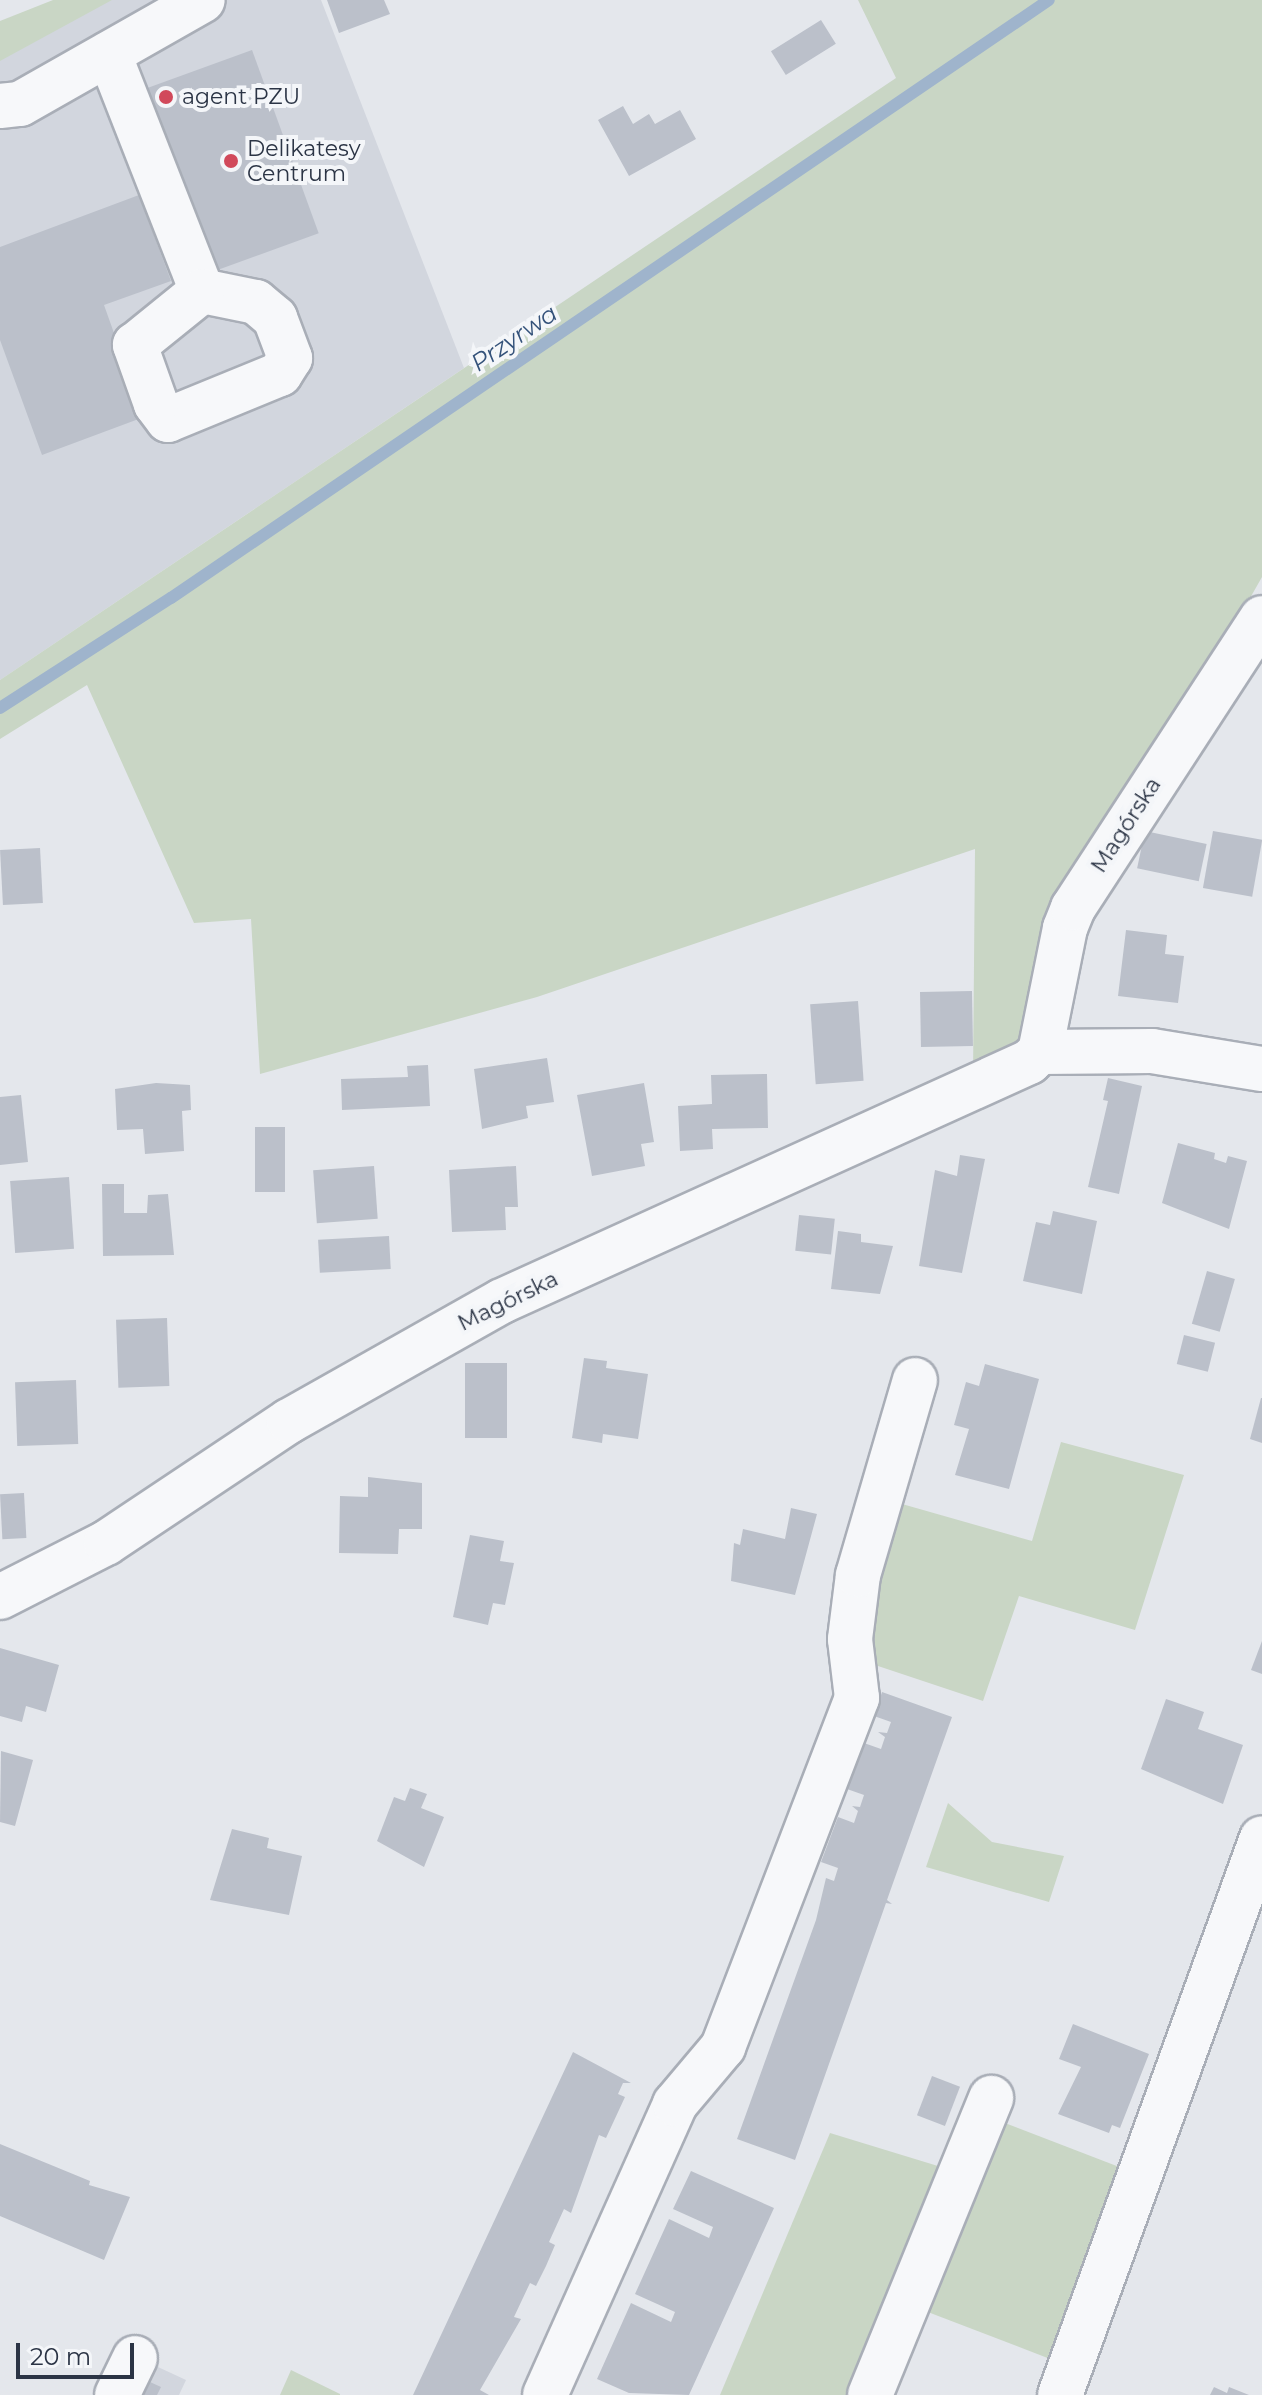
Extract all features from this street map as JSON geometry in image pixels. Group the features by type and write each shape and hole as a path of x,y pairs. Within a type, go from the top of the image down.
{"street":[{"path":"0,106 20,104 203,0"},
{"path":"109,54 202,291"},
{"name":"Magórska","path":"1040,1052 1065,928 1073,908 1262,618"},
{"name":"Magórska","path":"0,1597 106,1543 258,1440 502,1301 1040,1052 1152,1051 1262,1069"},
{"path":"545,2395 675,2104 723,2047 857,1698 850,1639 858,1575 915,1380"},
{"path":"1060,2395 1262,1838"},
{"path":"870,2395 991,2098"}],"shaded area":[{"path":"82,0 321,0 464,368 0,680 0,40"},
{"path":"117,2348 186,2380 179,2395 95,2395"}],"green space":[{"path":"53,0 112,0 0,61 0,21"},
{"path":"858,0 1262,0 1262,577 1179,723 1031,1041 973,1077 975,849 537,997 260,1074 251,919 194,923 87,685 0,739 0,680 896,78"},
{"path":"1061,1442 1184,1475 1135,1630 1019,1596 983,1701 869,1663 870,1576 895,1502 1032,1541"},
{"path":"948,1803 992,1842 1064,1856 1049,1902 926,1867"},
{"path":"997,2120 1134,2173 1061,2363 924,2310"},
{"path":"830,2133 951,2170 856,2395 720,2395"},
{"path":"291,2370 340,2394 340,2395 280,2395"}],"building":[{"path":"327,0 384,0 390,14 339,33"},
{"path":"821,20 836,44 786,75 771,51"},
{"name":"Delikatesy Centrum","path":"252,50 319,233 211,273 144,89"},
{"path":"623,106 633,124 649,114 655,124 680,110 696,139 629,176 598,120"},
{"path":"139,195 171,281 104,305 144,417 42,455 0,340 0,247"},
{"path":"1145,831 1207,844 1199,881 1137,868"},
{"path":"1213,831 1262,840 1252,897 1203,888"},
{"path":"40,848 43,903 3,905 0,850"},
{"path":"1126,930 1167,935 1165,954 1184,956 1178,1003 1118,996"},
{"path":"972,991 973,1046 921,1047 920,992"},
{"path":"858,1001 864,1081 816,1084 810,1004"},
{"path":"547,1058 554,1102 526,1106 528,1118 482,1129 474,1069"},
{"path":"428,1065 430,1106 342,1110 341,1079 408,1077 407,1066"},
{"path":"767,1074 768,1128 712,1129 713,1149 680,1151 678,1106 712,1104 711,1075"},
{"path":"1108,1078 1142,1086 1119,1194 1088,1187 1108,1101 1103,1100"},
{"path":"156,1083 190,1085 191,1110 182,1111 184,1151 145,1154 143,1129 117,1130 115,1089"},
{"path":"644,1083 654,1142 641,1144 645,1166 592,1176 577,1095"},
{"path":"21,1095 28,1162 0,1165 0,1097"},
{"path":"255,1127 285,1127 285,1192 255,1192"},
{"path":"1178,1143 1215,1153 1214,1159 1226,1163 1228,1156 1247,1161 1229,1229 1162,1203"},
{"path":"960,1155 985,1159 962,1273 919,1266 935,1170 957,1176"},
{"path":"374,1166 378,1219 317,1223 313,1170"},
{"path":"516,1166 518,1207 505,1207 506,1230 452,1232 449,1170"},
{"path":"69,1177 74,1249 15,1253 10,1181"},
{"path":"102,1184 124,1184 124,1213 147,1213 148,1195 168,1194 174,1255 103,1256"},
{"path":"1053,1211 1097,1221 1082,1294 1023,1281 1036,1222 1050,1225"},
{"path":"799,1215 835,1219 831,1255 795,1251"},
{"path":"838,1231 861,1234 861,1242 893,1246 880,1294 831,1289"},
{"path":"389,1236 391,1269 320,1273 318,1240"},
{"path":"1207,1271 1235,1279 1220,1332 1192,1324"},
{"path":"167,1318 169,1386 118,1388 116,1320"},
{"path":"1184,1335 1215,1343 1208,1372 1177,1364"},
{"path":"584,1358 607,1361 606,1368 648,1374 638,1439 603,1434 602,1443 572,1438"},
{"path":"465,1363 507,1363 507,1438 465,1438"},
{"path":"985,1364 1039,1379 1009,1489 955,1475 969,1429 954,1425 966,1382 979,1386"},
{"path":"76,1380 78,1444 17,1446 15,1382"},
{"path":"1262,1398 1262,1443 1250,1439"},
{"path":"368,1477 422,1483 422,1529 399,1529 398,1554 339,1553 340,1496 368,1497"},
{"path":"24,1493 26,1538 2,1539 0,1494"},
{"path":"791,1508 817,1514 795,1595 731,1581 734,1543 740,1545 743,1529 785,1539"},
{"path":"470,1535 504,1541 500,1561 514,1563 505,1605 493,1603 488,1625 453,1617"},
{"path":"1262,1641 1262,1674 1251,1670"},
{"path":"0,1648 59,1665 46,1712 26,1706 22,1722 0,1716"},
{"path":"882,1692 952,1717 887,1900 892,1904 886,1903 795,2160 737,2139 816,1920 826,1878 834,1881 838,1868 821,1862 838,1817 854,1823 858,1811 852,1806 860,1807 864,1795 847,1789 864,1743 881,1749 885,1737 878,1732 887,1733 891,1722 874,1716"},
{"path":"1166,1699 1204,1712 1198,1729 1243,1745 1223,1804 1141,1769"},
{"path":"1,1751 33,1760 15,1826 0,1822"},
{"path":"410,1788 427,1794 421,1808 444,1817 424,1867 377,1841 394,1797 405,1801"},
{"path":"232,1829 269,1838 267,1848 302,1856 289,1915 210,1900"},
{"path":"1073,2024 1149,2054 1120,2128 1112,2125 1109,2133 1058,2114 1081,2067 1059,2059"},
{"path":"573,2052 631,2083 623,2083 618,2094 625,2097 606,2138 599,2135 571,2213 564,2209 549,2242 555,2245 546,2266 536,2286 530,2283 514,2317 521,2319 480,2390 489,2395 413,2395"},
{"path":"932,2076 960,2087 945,2126 917,2115"},
{"path":"0,2144 90,2181 89,2185 130,2197 104,2260 0,2216"},
{"path":"691,2171 774,2208 689,2395 629,2393 597,2379 631,2303 671,2322 675,2312 635,2294 669,2219 709,2238 713,2227 673,2209"},
{"path":"150,2382 161,2387 157,2395 144,2395"},
{"path":"1214,2387 1227,2393 1229,2387 1249,2395 1210,2395"}],"waterway":[{"name":"Przyrwa","path":"0,708 171,598 1049,0"}],"place":[{"name":"agent PZU","path":"166,97"},
{"name":"Delikatesy Centrum","path":"231,161"}]}
